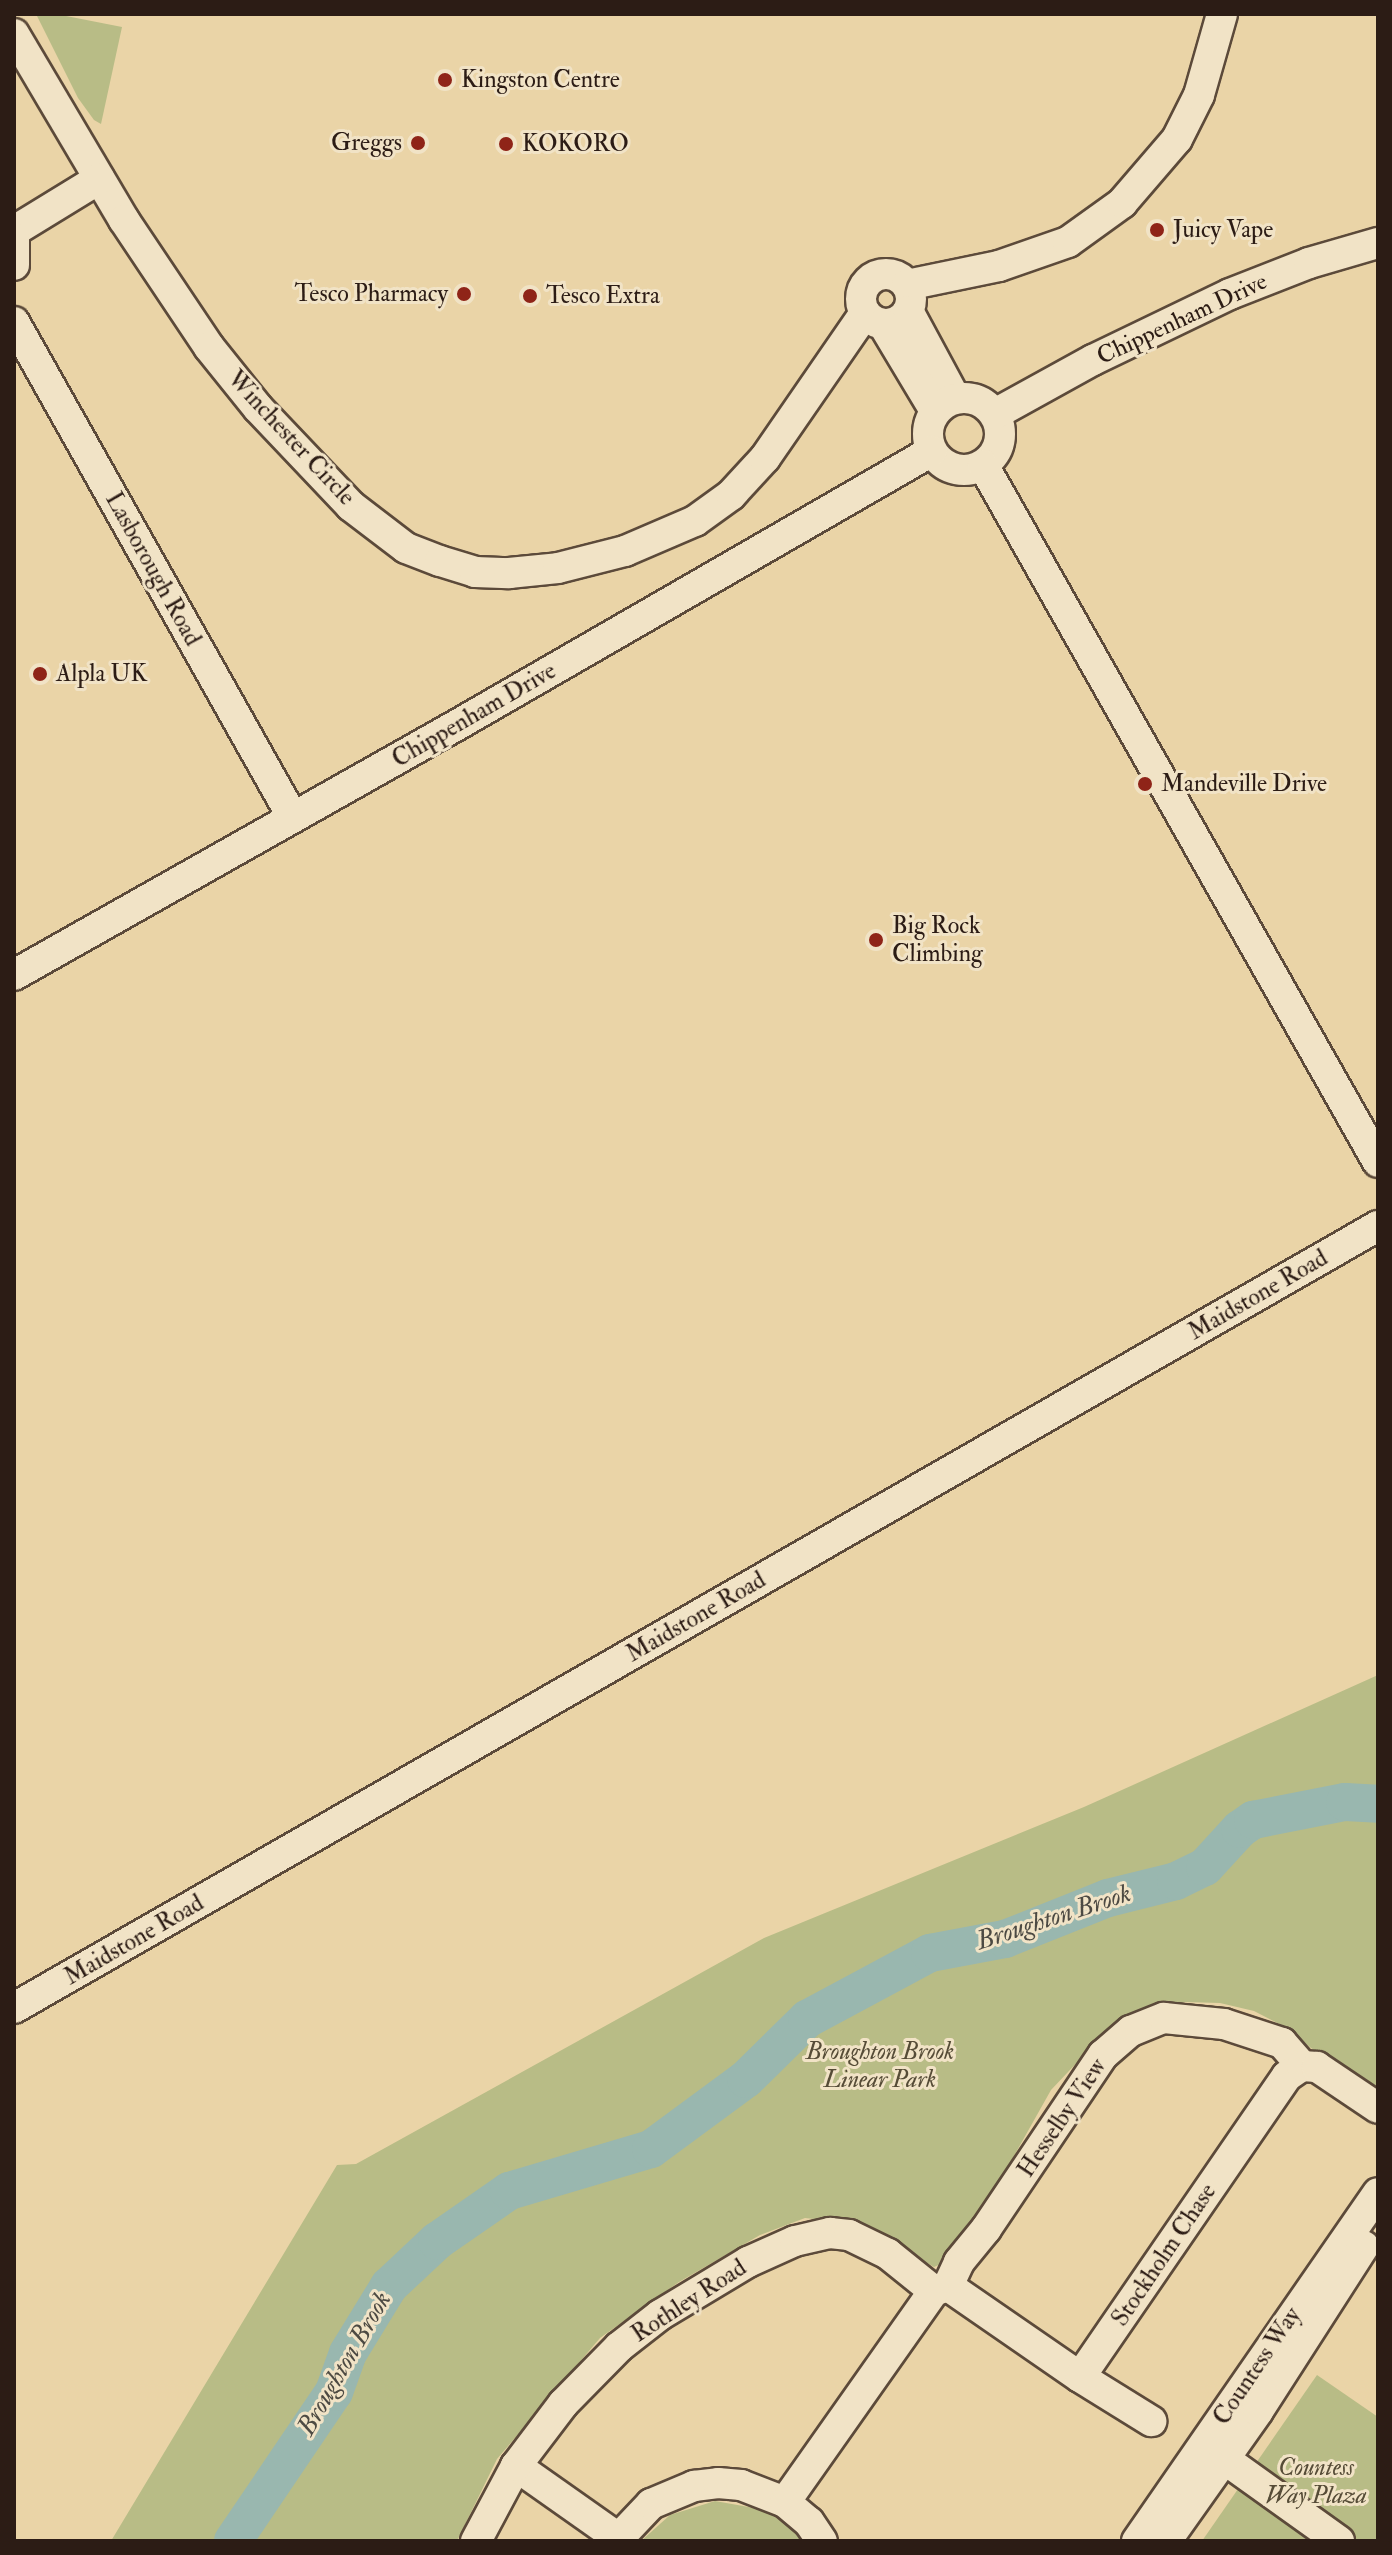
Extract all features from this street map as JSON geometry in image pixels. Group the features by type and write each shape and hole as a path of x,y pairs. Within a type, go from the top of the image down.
{"street":[{"path":"945,404 891,309 1086,232 1122,203 1177,139 1199,95 1222,14"},
{"name":"Winchester Circle","path":"14,34 99,179 209,347 287,442 351,506 406,548 475,572 520,572 586,563 695,521 731,495 891,309"},
{"path":"14,231 99,179"},
{"path":"14,238 14,265"},
{"name":"Chippenham Drive","path":"995,414 1093,360 1230,294 1309,263 1378,243"},
{"name":"Lasborough Road","path":"14,322 292,816"},
{"path":"982,402 995,414 1000,438 997,449 983,465 958,470 937,460 927,430 945,404 982,402"},
{"name":"Chippenham Drive","path":"14,975 457,725 932,451"},
{"path":"983,465 1378,1162"},
{"name":"Maidstone Road","path":"14,2008 1378,1226"},
{"name":"Hesselby View","path":"785,2502 986,2229 1103,2055 1131,2031 1164,2018 1224,2024 1282,2043 1302,2066"},
{"path":"1302,2066 1317,2067 1378,2108"},
{"name":"Stockholm Chase","path":"1080,2377 1287,2076 1302,2066"},
{"name":"Countess Way","path":"1166,2541 1214,2452 1378,2193"},
{"name":"Countess Way","path":"1137,2541 1214,2452 1378,2224"},
{"name":"Rothley Road","path":"476,2541 516,2466 563,2404 619,2347 706,2286 795,2241 830,2233 849,2235 888,2254 941,2288"},
{"path":"941,2288 1151,2421"},
{"path":"1214,2452 1339,2541"},
{"path":"516,2466 617,2540 651,2504 694,2486 741,2485 785,2502 809,2522 822,2541"}],"green space":[{"path":"36,14 56,14 122,27 101,124 94,120 78,98"},
{"name":"Broughton Brook Linear Park","path":"1378,1675 1378,2086 1360,2079 1311,2048 1287,2028 1254,2011 1220,2003 1185,2002 1151,2010 1120,2027 1085,2054 1051,2090 983,2211 948,2261 934,2267 885,2238 850,2223 805,2218 760,2235 679,2282 600,2338 497,2459 457,2541 111,2541 337,2165 356,2164 764,1938 1084,1807"},
{"name":"Countess Way Plaza","path":"1317,2375 1378,2417 1378,2541 1202,2541"},
{"path":"715,2501 760,2509 781,2520 803,2541 641,2541 670,2515"}],"waterway":[{"name":"Broughton Brook","path":"233,2541 334,2392 348,2353 389,2286 437,2241 509,2191 651,2149 746,2079 807,2019 930,1953 1005,1939 1108,1898 1176,1881 1205,1867 1240,1829 1253,1820 1345,1802 1378,1804"}],"place":[{"name":"Kingston Centre","path":"445,80"},
{"name":"Greggs","path":"418,143"},
{"name":"KOKORO","path":"506,144"},
{"name":"Juicy Vape","path":"1157,230"},
{"name":"Tesco Pharmacy","path":"464,294"},
{"name":"Tesco Extra","path":"530,296"},
{"name":"Alpla UK","path":"40,674"},
{"name":"Mandeville Drive","path":"1145,784"},
{"name":"Big Rock Climbing","path":"876,940"}]}
